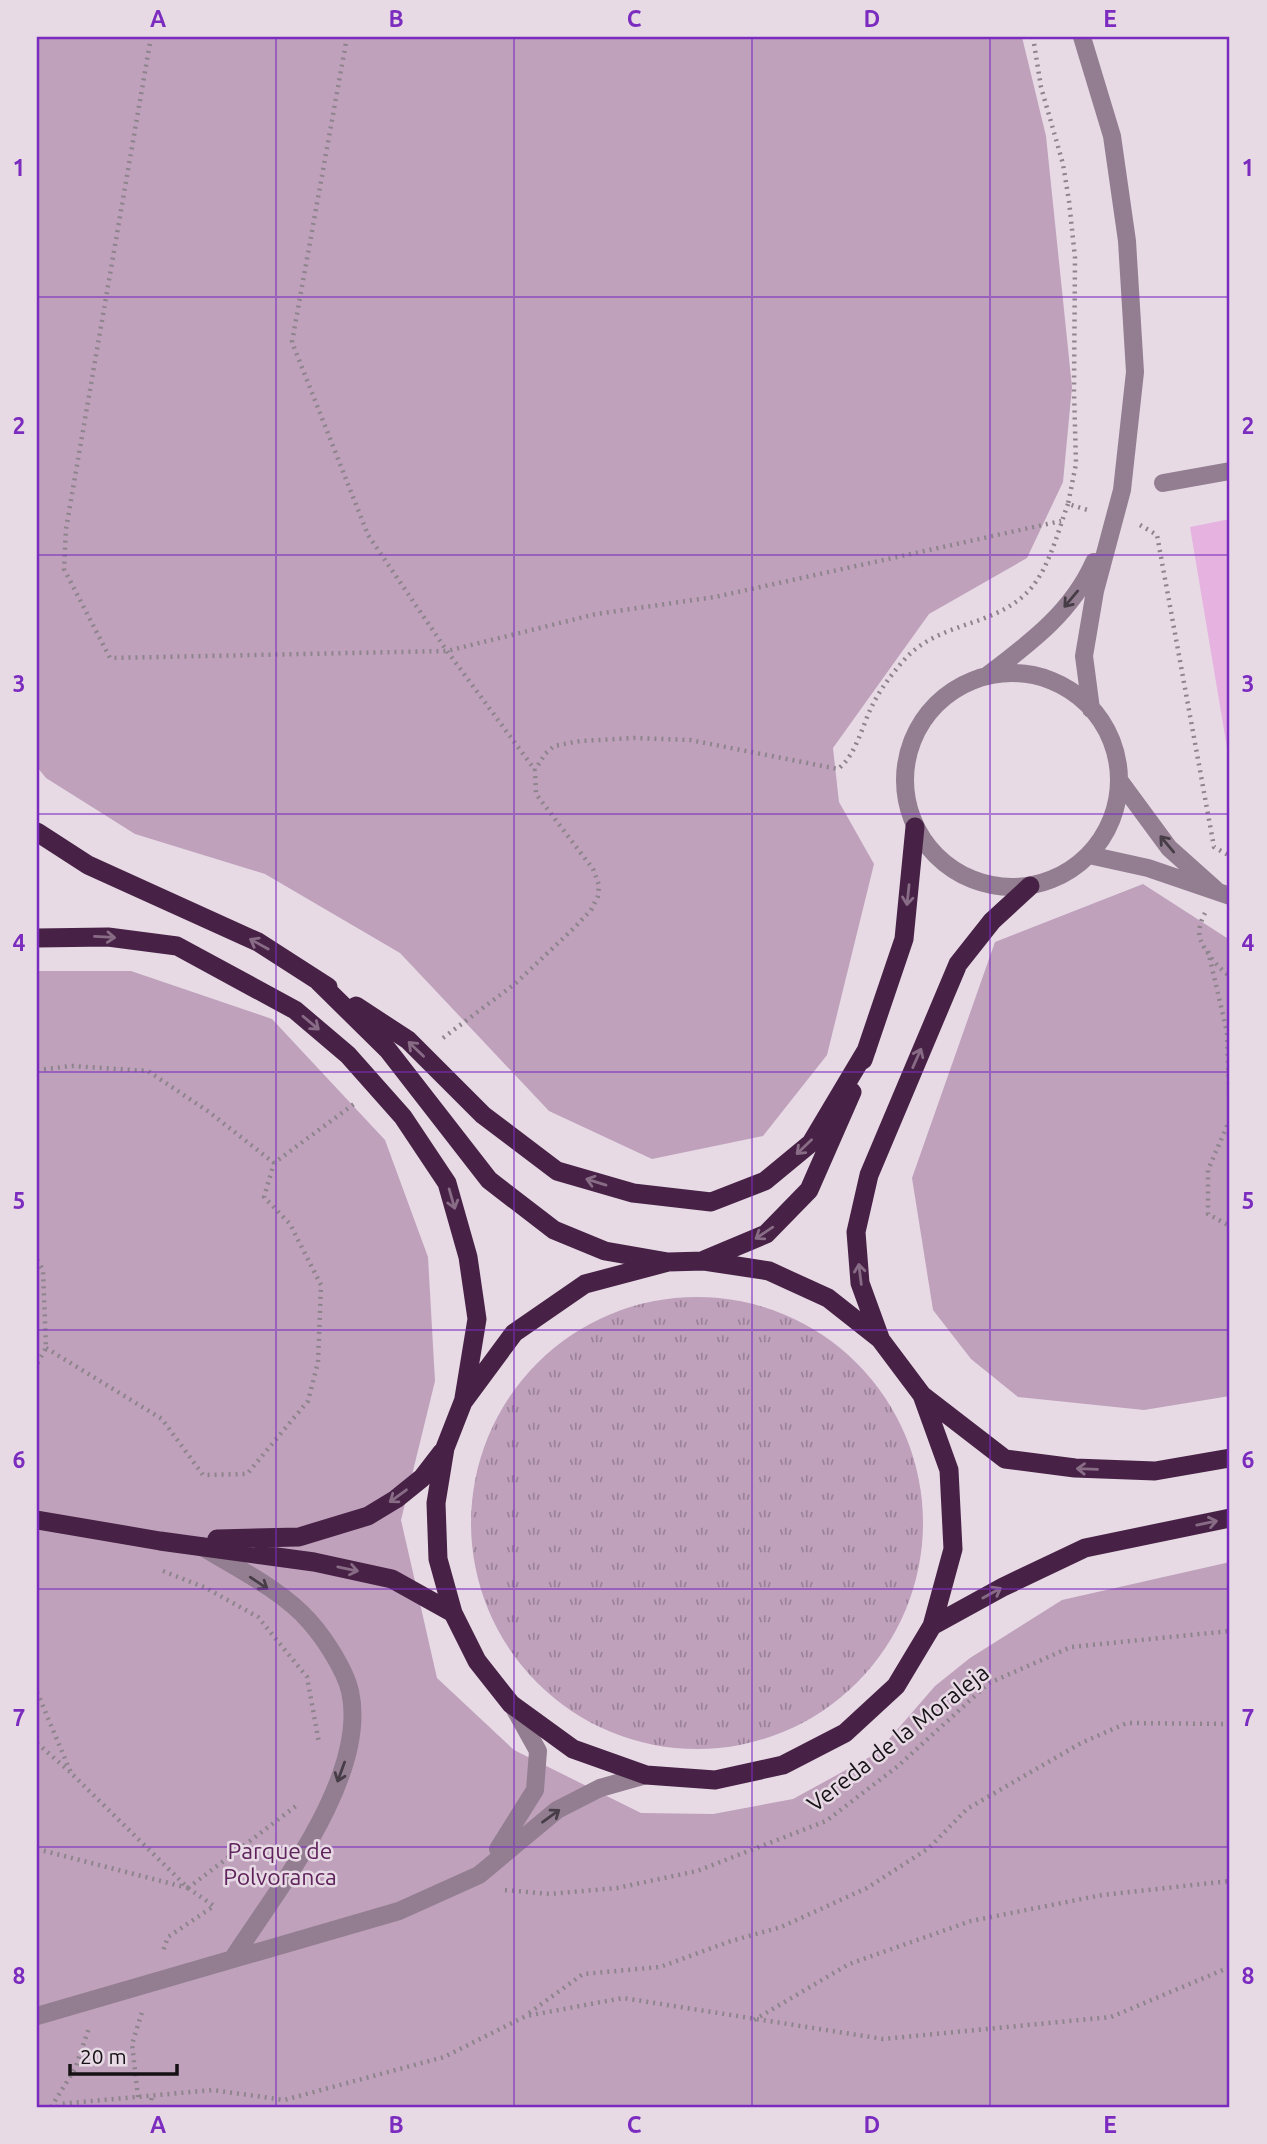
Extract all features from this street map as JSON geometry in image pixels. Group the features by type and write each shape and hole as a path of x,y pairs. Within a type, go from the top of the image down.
{"highway":[{"path":"704,1261 766,1234 809,1190 846,1110 904,939 915,827"},
{"path":"37,832 88,864 258,942 408,1040 483,1115 557,1171 633,1194 711,1202 765,1181 811,1143 867,1049"},
{"path":"880,1339 860,1283 856,1232 869,1175 957,964 992,921 1030,887"},
{"path":"37,938 108,937 177,946 295,1010 348,1055 403,1117 447,1183 468,1257 477,1319 463,1402 445,1448 436,1503 438,1559 453,1613 477,1661 511,1704 573,1749 646,1776 715,1780 783,1765 845,1733 896,1686 932,1626 953,1549 949,1470 922,1395"},
{"path":"317,980 388,1050 489,1181 554,1230 605,1251 668,1262 704,1261 768,1271 828,1298 880,1339 922,1395 1005,1459 1075,1468 1155,1471 1230,1458"},
{"path":"463,1402 514,1333 585,1284 668,1262"},
{"path":"160,1541 299,1537 334,1528 368,1516 396,1499 422,1478 445,1448"},
{"path":"932,1626 1003,1587 1085,1548 1230,1518"},
{"path":"37,1520 160,1541 314,1562 392,1579 453,1613"}],"street":[{"path":"1082,37 1112,136 1128,267 1135,372 1122,490 1095,591 1084,656 1091,709"},
{"path":"1163,483 1230,471"},
{"path":"988,676 1043,632 1084,583 1114,517"},
{"path":"1016,673 1044,678 1070,690 1091,709 1107,730 1116,755 1119,780 1115,808 1105,833 1089,855 1062,876 1030,887 995,887 962,876 934,855 915,827 905,796 906,764 915,734 933,707 958,687 988,676 1016,673"},
{"path":"1119,780 1169,848 1223,893"},
{"path":"1089,855 1148,868 1223,893"},
{"path":"201,1546 257,1581 310,1622 332,1653 350,1690 352,1731 344,1770 311,1839 233,1958"},
{"path":"473,1877 505,1840 536,1790 538,1751 511,1704"},
{"path":"37,2016 398,1911 473,1877 557,1810 600,1787 646,1776"}],"path":[{"path":"151,37 66,529 64,569 110,658 447,651 596,614 715,597 1061,521"},
{"path":"347,37 292,342 368,536 447,651 536,769"},
{"path":"475,1015 516,983 575,927 591,910 598,895 599,885 593,869 536,794 536,769 545,754 554,746 580,741 635,738 690,740 838,769 849,760 874,701 888,678 907,657 926,641 943,632 1000,614 1033,586 1068,504"},
{"path":"1223,893 1200,921 1200,939 1223,972 1230,976"},
{"path":"1208,951 1227,1032 1230,1117 1208,1170 1208,1214 1230,1226"},
{"path":"37,1070 72,1066 148,1071 209,1112 274,1163 264,1197 290,1224 321,1285 318,1362 308,1401 247,1474 203,1475 162,1419 46,1348"},
{"path":"37,1260 43,1269 46,1348 37,1364"},
{"path":"157,1569 206,1588 258,1617 307,1677 319,1744 316,1756"},
{"name":"Vereda de la Moraleja","path":"473,1877 484,1888 549,1894 617,1888 697,1871 826,1821 898,1766 989,1683 1071,1647 1230,1631"},
{"path":"37,1692 71,1773"},
{"path":"58,2107 213,2090 284,2100 444,2057 526,2016 583,1975 660,1967 781,1927 867,1888 929,1848 967,1810 1081,1743 1127,1723 1230,1724"},
{"path":"37,1743 188,1888 214,1906 168,1937 150,1983 132,2044 138,2097"},
{"path":"188,1888 300,1804"},
{"path":"38,1849 188,1888"},
{"path":"754,2020 849,1964 971,1921 1102,1895 1230,1881"},
{"path":"526,2016 623,1998 883,2039 1111,2017 1230,1968"},
{"path":"51,2107 75,2069 100,1998"},
{"path":"150,2107 152,2096"}],"green space":[{"path":"37,37 1022,37 1046,136 1072,387 1063,482 1027,558 929,614 833,748 839,802 874,864 827,1055 763,1136 652,1159 549,1111 400,953 265,874 135,834 46,778 37,767"},
{"path":"1143,884 1230,940 1230,1396 1144,1410 1018,1397 971,1359 933,1310 912,1178 995,942"},
{"name":"Parque de Polvoranca","path":"37,971 131,971 272,1019 385,1140 428,1257 435,1381 401,1520 437,1678 514,1750 641,1813 713,1814 793,1799 877,1753 935,1686 970,1658 1062,1600 1230,1562 1230,2107 37,2107"},
{"path":"697,1297 741,1301 783,1314 822,1335 857,1363 885,1398 906,1437 919,1479 923,1523 919,1567 906,1609 885,1648 857,1683 822,1711 783,1732 741,1745 697,1749 653,1745 611,1732 572,1711 537,1683 509,1648 488,1609 475,1567 471,1523 475,1479 488,1437 509,1398 537,1363 572,1335 611,1314 653,1301"}],"building":[{"path":"1230,519 1230,759 1229,760 1190,527"}]}
